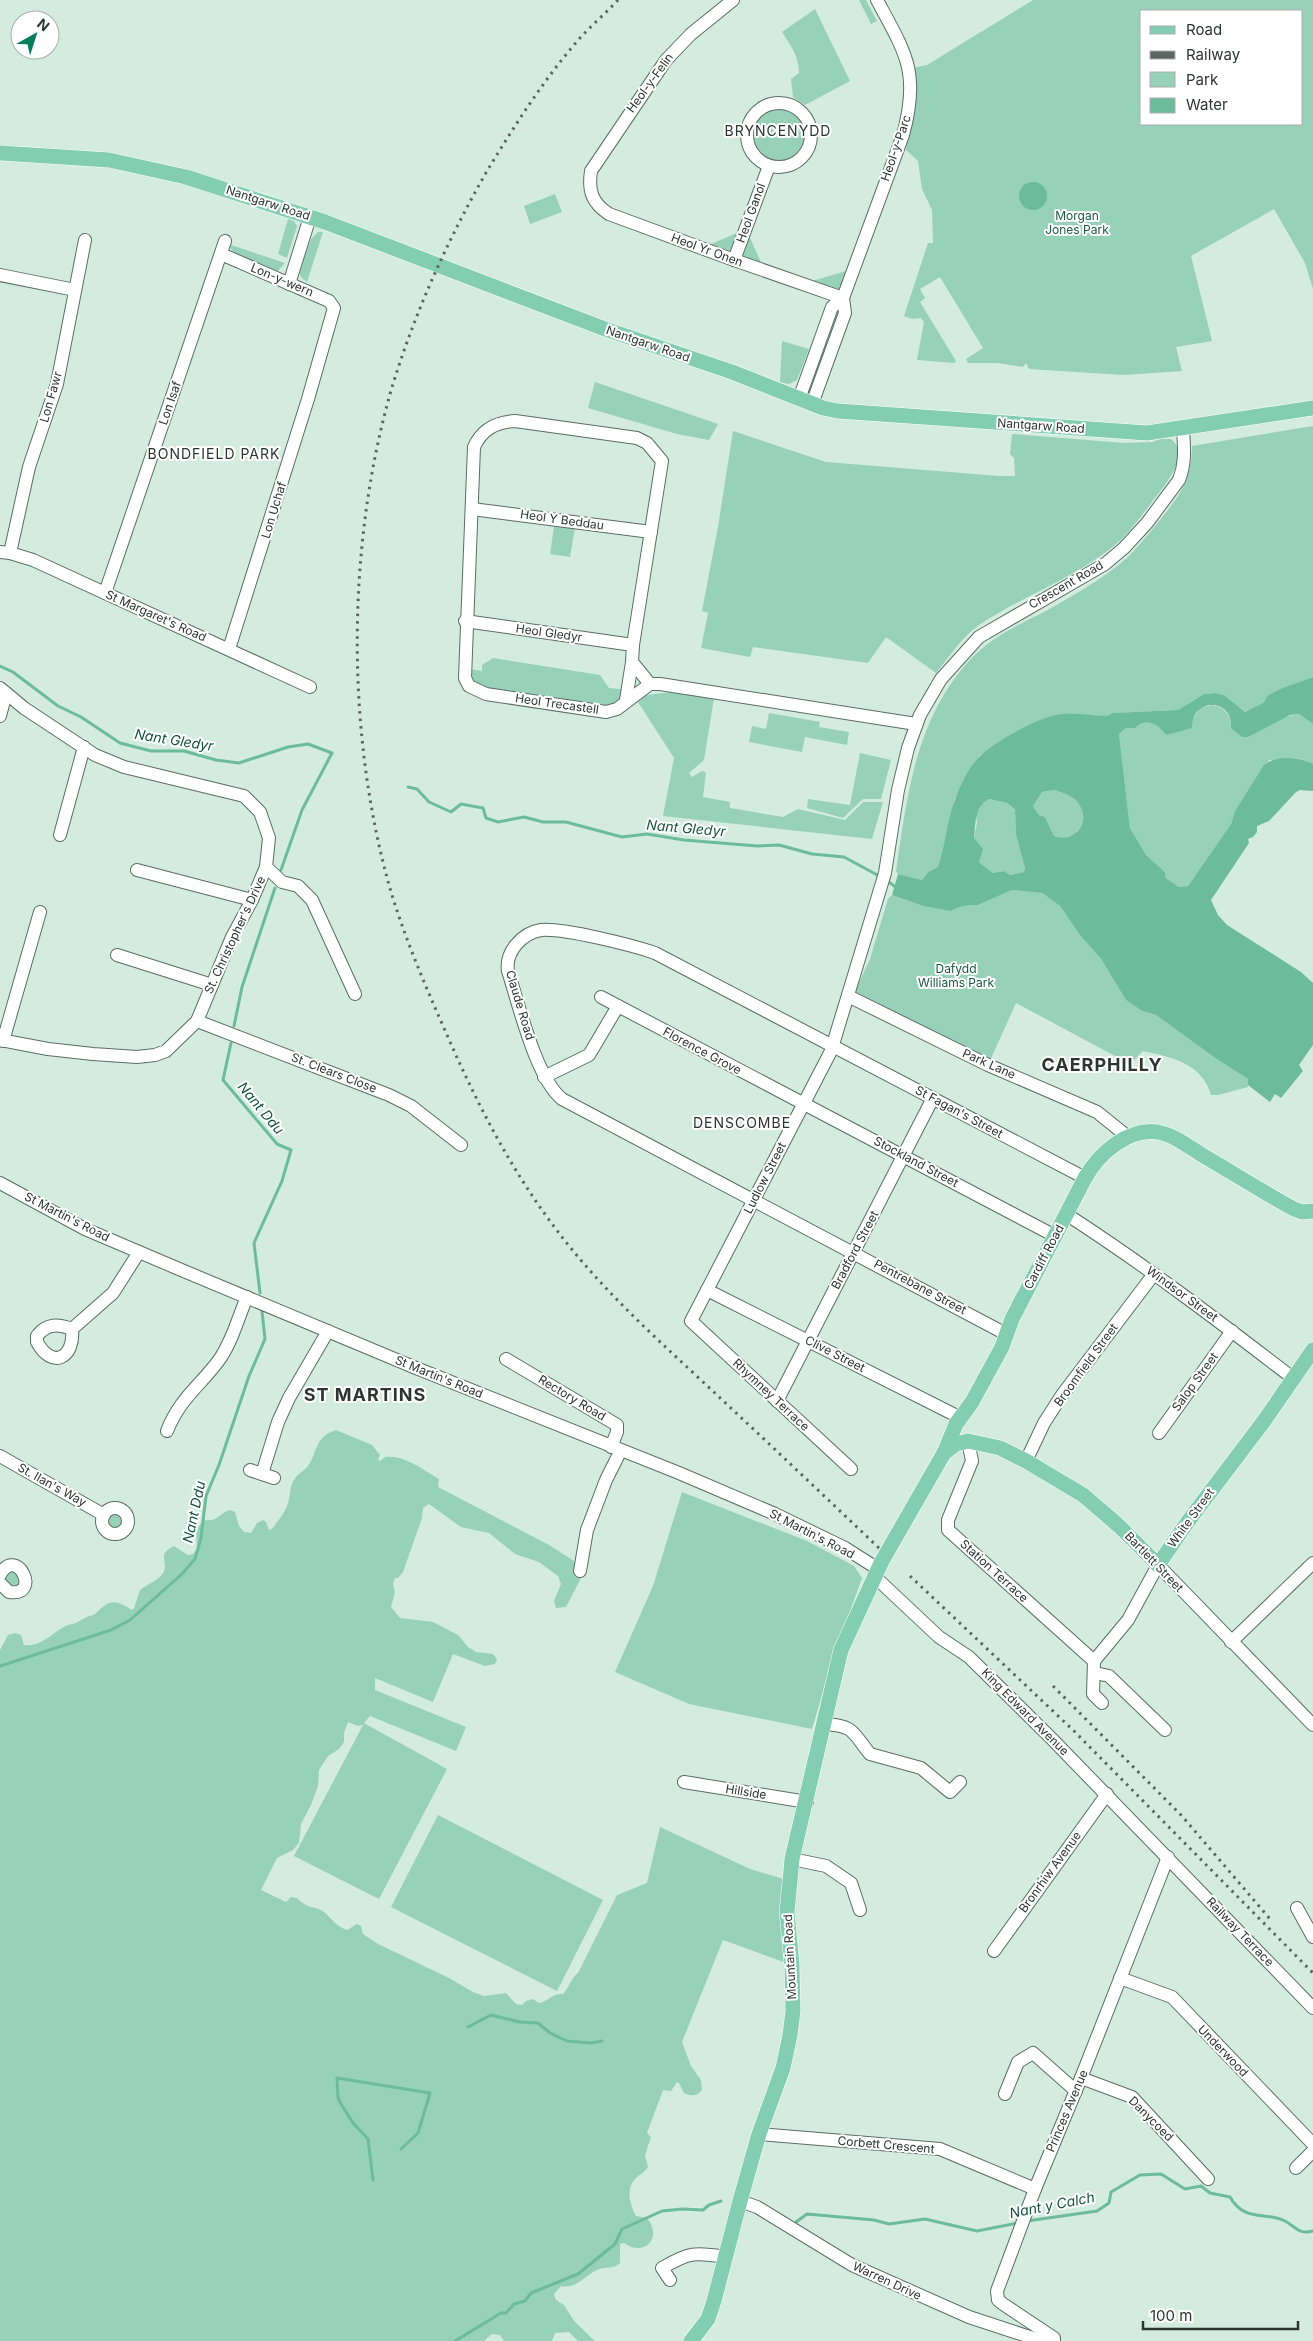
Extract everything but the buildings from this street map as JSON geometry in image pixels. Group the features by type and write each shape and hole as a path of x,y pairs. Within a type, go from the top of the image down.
{"main road":[{"name":"Nantgarw Road","path":"0,153 109,160 186,177 310,217 605,329 732,372 806,401 838,411 1147,433 1313,408"},
{"name":"Cardiff Road","path":"876,1573 944,1453 948,1440 972,1402 1002,1347 1012,1319 1085,1178 1118,1142 1128,1137 1152,1132 1168,1135 1294,1209 1302,1212 1313,1211"},
{"name":"White Street","path":"1158,1565 1188,1520 1294,1379 1313,1350"},
{"name":"Station Terrace","path":"962,1418 968,1440"},
{"name":"Bartlett Street","path":"968,1440 1000,1448 1083,1495 1119,1526 1158,1565"},
{"path":"944,1453 956,1444 968,1440"},
{"name":"Mountain Road","path":"692,2341 708,2319 760,2134 783,2068 793,2011 792,1966 787,1912 792,1859 807,1802 841,1650 876,1573"}],"street":[{"name":"Heol-y-Felin","path":"589,183 591,170 596,162 666,60 691,34 733,0"},
{"name":"Heol-y-Parc","path":"806,401 832,307 843,298 903,135 911,96 911,75 907,61 877,0"},
{"path":"778,103 789,105 799,110 806,118 810,127 809,147 804,156 797,162 788,166 769,166 758,160 751,152 747,141 749,125 758,111 767,105 778,103"},
{"name":"Heol Ganol","path":"734,260 769,166"},
{"name":"Heol Yr Onen","path":"589,183 595,202 610,214 843,298"},
{"path":"289,284 310,217"},
{"name":"Lon Fawr","path":"5,552 57,384 85,240"},
{"name":"Lon Isaf","path":"105,593 224,241"},
{"name":"Lon-y-wern","path":"221,254 329,301 333,304 334,314"},
{"path":"0,275 75,290"},
{"name":"Lon Uchaf","path":"229,649 334,314"},
{"name":"Heol Trecastell","path":"626,700 662,461 647,443 637,438 515,421 504,422 487,428 478,437 474,447 465,621 465,678 476,691 486,694 606,712 617,709 626,700 650,684"},
{"name":"Crescent Road","path":"883,883 898,790 916,724 941,679 979,637 1105,564 1124,548 1148,523 1179,480 1186,448 1182,428"},
{"name":"Heol Y Beddau","path":"472,509 651,532"},
{"name":"St Margaret's Road","path":"5,552 33,560 310,687"},
{"name":"Heol Gledyr","path":"465,621 633,645"},
{"path":"632,662 650,684 916,724"},
{"path":"0,716 3,690"},
{"name":"St. Christopher's Drive","path":"1,1040 48,1050 137,1057 155,1055 166,1051 197,1021 232,937 252,900 266,867 269,838 260,812 244,796 124,767 84,747 24,708 3,690"},
{"path":"60,836 84,747"},
{"path":"266,867 282,882 298,886 312,900 355,994"},
{"path":"137,870 252,900"},
{"name":"Ludlow Street","path":"691,1321 833,1045 883,883"},
{"path":"1,1040 40,912"},
{"name":"Claude Road","path":"753,1200 570,1105 552,1090 544,1077 507,966 512,950 518,942 540,930 627,945 655,953 833,1045"},
{"path":"117,955 212,985"},
{"name":"Park Lane","path":"848,996 988,1065 1097,1112 1128,1137"},
{"name":"Florence Grove","path":"601,997 804,1103"},
{"path":"544,1077 589,1055 618,1006"},
{"name":"St. Clears Close","path":"197,1021 390,1095 411,1106 460,1145"},
{"name":"St Fagan's Street","path":"833,1045 1085,1178"},
{"name":"Bradford Street","path":"777,1401 933,1098"},
{"name":"Stockland Street","path":"804,1103 1055,1236"},
{"name":"St Martin's Road","path":"0,1183 85,1229 616,1450 679,1473 783,1518 845,1548 876,1573"},
{"name":"Pentrebane Street","path":"753,1200 1006,1334"},
{"name":"Windsor Street","path":"1066,1214 1154,1274 1294,1379"},
{"path":"72,1329 113,1293 139,1252"},
{"name":"Broomfield Street","path":"1026,1461 1044,1423 1062,1395 1154,1274"},
{"name":"Clive Street","path":"708,1290 962,1418"},
{"path":"167,1430 174,1413 184,1399 220,1358 247,1297"},
{"name":"Rhymney Terrace","path":"691,1321 851,1469"},
{"path":"262,1474 278,1422 289,1398 328,1331"},
{"name":"Salop Street","path":"1159,1433 1232,1331"},
{"name":"Rectory Road","path":"506,1359 616,1425 616,1450"},
{"name":"Station Terrace","path":"968,1440 972,1462 948,1520 948,1530 1094,1667"},
{"path":"580,1571 587,1530 616,1450"},
{"name":"St. Ilan's Way","path":"0,1456 104,1515"},
{"path":"1231,1642 1313,1563"},
{"name":"Bartlett Street","path":"1158,1565 1313,1725"},
{"name":"White Street","path":"1094,1667 1128,1620 1158,1565"},
{"path":"0,1575 5,1568 14,1566 22,1570 26,1577 24,1586 17,1592 8,1592 0,1583"},
{"name":"King Edward Avenue","path":"876,1573 939,1636 968,1657 1168,1857"},
{"path":"1102,1703 1093,1694 1094,1667 1109,1676 1165,1730"},
{"path":"825,1724 845,1726 857,1735 870,1754 921,1768 950,1792 960,1782"},
{"name":"Hillside","path":"684,1782 807,1802"},
{"name":"Bronrhiw Avenue","path":"994,1951 1107,1794"},
{"name":"Princes Avenue","path":"1054,2341 1054,2338 1039,2326 998,2300 996,2294 1035,2189 1076,2091 1168,1857"},
{"name":"Railway Terrace","path":"1168,1857 1313,2008"},
{"path":"792,1859 826,1866 851,1883 860,1910"},
{"path":"1297,1908 1313,1937"},
{"name":"Underwood","path":"1120,1978 1172,1997 1313,2144"},
{"path":"1006,2094 1018,2062 1033,2053 1076,2091"},
{"name":"Danycoed","path":"1081,2078 1132,2097 1208,2179"},
{"name":"Corbett Crescent","path":"760,2134 940,2149 1035,2189"},
{"path":"1296,2168 1313,2151"},
{"name":"Warren Drive","path":"740,2201 757,2207 852,2266 969,2317 1042,2341"},
{"path":"670,2280 662,2268 684,2255 702,2253 726,2257"}],"green space":[{"path":"859,0 866,0 877,21 871,24"},
{"name":"Morgan Jones Park","path":"1033,0 1313,0 1313,289 1305,263 1274,209 1191,256 1212,341 1176,347 1182,371 1123,375 1029,369 1026,363 1023,367 997,363 968,363 966,359 983,348 940,277 920,289 925,298 920,302 956,361 954,363 917,360 924,322 921,318 912,319 904,316 928,243 933,243 932,210 922,189 918,161 906,150 913,68 927,65"},
{"path":"815,9 850,81 805,105 793,97 791,79 799,73 798,61 782,32"},
{"path":"774,108 784,108 794,112 802,120 806,135 802,150 794,158 784,162 774,162 764,158 756,150 752,140 752,130 756,120 764,112"},
{"path":"555,194 562,212 530,224 524,206"},
{"path":"288,219 294,221 297,226 287,258 278,254"},
{"path":"746,229 765,271 702,248"},
{"path":"318,232 323,232 307,282 301,277 299,272 311,239"},
{"path":"228,244 285,263 277,272 242,258"},
{"path":"853,269 845,306 812,404 799,399 837,303 802,284"},
{"path":"782,341 809,349 797,380 789,384 780,382"},
{"path":"595,382 718,424 709,440 677,434 588,408"},
{"path":"1313,426 1313,677 1268,695 1263,703 1245,712 1224,695 1215,693 1204,694 1178,710 1112,713 1109,716 1051,716 1012,734 979,756 969,772 955,798 946,844 938,867 928,872 922,880 898,874 896,871 904,816 916,761 936,710 949,686 967,663 1000,635 1085,588 1128,557 1180,494 1190,469 1192,446"},
{"path":"733,431 826,462 999,476 1015,476 1014,458 1010,454 1012,434 1124,443 1171,439 1176,445 1178,457 1174,471 1162,489 1118,543 1079,570 979,625 961,641 936,673 886,637 868,663 753,647 750,657 701,648 708,613 702,611 718,527"},
{"path":"555,520 576,522 570,557 550,554"},
{"path":"493,658 600,675 609,688 627,690 617,709 476,691 464,668 482,671 482,665"},
{"path":"674,692 714,698 704,760 689,773 692,777 702,771 706,773 703,797 730,802 730,808 783,817 798,809 845,820 863,802 883,802 872,839 663,816 674,758 638,702 646,695"},
{"path":"1212,705 1225,711 1231,724 1248,737 1280,718 1299,714 1313,724 1313,764 1296,759 1269,760 1235,811 1231,824 1188,886 1179,887 1166,878 1165,872 1146,855 1130,828 1119,734 1126,728 1135,728 1148,722 1156,725 1166,735 1192,721 1200,708"},
{"path":"769,713 820,722 819,727 849,732 847,745 805,737 802,752 749,742 752,726 766,729"},
{"path":"860,753 891,760 881,799 863,799 843,818 807,808 808,799 850,805"},
{"path":"1054,790 1073,798 1083,811 1081,826 1071,836 1054,836 1045,817 1039,815 1033,806 1042,792"},
{"path":"989,799 1007,803 1015,811 1016,835 1025,868 1024,872 1010,875 1004,871 993,873 979,862 981,855 974,838 977,823 976,815 982,803"},
{"name":"Dafydd Williams Park","path":"1012,890 1042,893 1060,906 1079,934 1101,959 1126,1000 1142,1011 1156,1015 1218,1060 1248,1079 1248,1087 1211,1095 1201,1075 1184,1063 1143,1051 1130,1064 1016,1003 988,1065 851,1000 870,959 888,899 892,895 923,906 950,911 963,906 978,905"},
{"path":"336,1430 372,1445 380,1455 378,1460 380,1461 385,1457 406,1460 439,1479 438,1487 549,1545 574,1561 581,1578 566,1607 556,1608 554,1601 561,1584 558,1576 539,1562 515,1554 489,1533 461,1527 429,1504 423,1508 422,1518 403,1572 398,1578 395,1578 393,1584 395,1592 391,1607 400,1618 433,1622 458,1635 468,1647 476,1652 493,1654 497,1659 495,1664 485,1666 453,1654 433,1702 375,1678 375,1690 466,1727 456,1751 370,1716 364,1723 447,1769 379,1899 294,1856 363,1725 358,1726 348,1722 344,1733 344,1742 339,1749 328,1756 319,1770 318,1786 301,1824 299,1843 293,1850 277,1858 261,1890 286,1902 291,1897 297,1898 301,1902 322,1911 337,1925 347,1930 357,1924 361,1926 363,1934 378,1944 449,1978 473,1992 484,1996 506,1993 516,2004 522,2005 526,2001 533,1999 539,2003 556,1995 563,1994 578,1973 617,1895 647,1883 660,1827 750,1869 790,1881 792,1965 723,1940 682,2042 691,2066 701,2080 702,2090 696,2095 687,2094 684,2093 677,2082 671,2091 663,2090 647,2133 651,2137 645,2155 648,2167 636,2178 631,2187 630,2202 636,2216 647,2218 653,2232 652,2238 645,2247 639,2248 624,2243 620,2244 620,2263 597,2270 572,2286 561,2286 554,2294 556,2300 564,2305 574,2321 595,2341 578,2341 569,2332 555,2333 552,2341 504,2341 500,2335 492,2334 484,2341 0,2341 0,1650 8,1635 15,1633 21,1635 24,1645 37,1644 62,1628 94,1615 112,1602 132,1610 140,1590 163,1573 165,1569 164,1556 168,1549 174,1546 188,1555 193,1554 197,1549 197,1530 205,1520 216,1519 230,1510 235,1512 239,1526 244,1532 251,1533 257,1523 263,1520 266,1522 269,1530 272,1529 286,1509 291,1486 295,1478 308,1466 320,1441"},
{"path":"682,1492 807,1541 854,1566 862,1578 832,1661 812,1729 689,1704 615,1672 653,1586"},
{"path":"115,1508 124,1512 128,1521 124,1530 115,1534 106,1530 102,1521 106,1512"},
{"path":"22,1569 17,1592 0,1574"},
{"path":"438,1815 603,1900 557,1991 391,1907"}],"water":[{"path":"1033,182 1043,186 1047,196 1043,206 1033,210 1023,206 1019,196 1023,186"},
{"path":"1313,677 1313,724 1299,714 1290,715 1248,737 1242,737 1231,728 1230,718 1226,711 1213,705 1205,706 1199,710 1194,718 1192,728 1166,735 1156,725 1148,722 1135,728 1126,728 1119,734 1130,828 1146,855 1165,872 1166,878 1179,887 1188,886 1231,824 1235,811 1264,765 1281,758 1302,760 1313,764 1313,791 1300,790 1296,792 1269,821 1257,826 1257,832 1248,839 1249,843 1211,900 1218,915 1227,925 1301,972 1313,983 1313,1045 1299,1065 1303,1071 1281,1098 1275,1094 1270,1102 1248,1085 1248,1079 1218,1060 1156,1015 1142,1011 1126,1000 1101,959 1079,934 1060,906 1042,893 1012,890 978,905 963,906 950,911 923,906 892,895 898,874 922,880 928,872 938,867 953,805 960,787 975,761 985,751 1024,727 1059,715 1108,716 1112,713 1178,710 1204,694 1215,693 1224,695 1245,712 1263,703 1268,695","holes":["1054,790 1073,798 1083,812 1081,826 1071,836 1054,836 1045,817 1039,815 1033,806 1042,792","989,799 1007,803 1015,810 1016,835 1025,868 1024,872 1010,875 1004,871 993,873 979,862 983,849 974,838 976,821 978,811 984,802"]}],"waterway":[{"name":"Nant Gledyr","path":"0,666 13,672 58,706 81,717 120,743 151,751 184,751 216,760 239,763 288,747 308,744 332,753 302,810 281,870"},
{"name":"Nant Gledyr","path":"408,787 417,789 429,802 451,812 461,804 483,808 486,818 498,822 524,817 543,822 566,822 622,837 647,834 684,840 757,846 779,845 812,854 844,857 881,877"},
{"name":"Nant Gledyr","path":"886,880 897,888"},
{"name":"Nant Ddu","path":"234,1026 242,987 275,888"},
{"name":"Nant Ddu","path":"231,1043 223,1080 277,1144 291,1150 282,1181 254,1243 260,1293"},
{"name":"Nant Ddu","path":"0,1666 111,1630 130,1620 182,1574 195,1559 201,1538 206,1496 219,1465 249,1376 265,1339 262,1311"},
{"path":"468,2027 491,2015 520,2022 538,2023 550,2033 567,2041 591,2043 602,2041"},
{"path":"373,2180 368,2139 353,2123 341,2104 338,2098 337,2078 430,2093 418,2133 401,2149"},
{"name":"Nant y Calch","path":"1027,2221 1097,2211 1109,2203 1111,2192 1140,2175 1161,2174 1185,2189 1201,2186 1210,2193 1230,2197 1236,2205 1249,2213 1278,2218 1304,2232 1313,2231"},
{"name":"Nant y Calch","path":"455,2341 501,2313 506,2313 514,2304 525,2301 531,2293 578,2274 615,2244 622,2229 662,2211 682,2209 703,2210 709,2205 721,2201"},
{"name":"Nant y Calch","path":"796,2222 807,2214 874,2220 889,2224 925,2219 977,2231 1018,2223"}],"railway":[{"path":"618,0 580,38 554,70 519,120 487,171 458,224 432,280 409,336 390,394 376,453 366,514 359,576 357,639 359,702 365,765 375,826 389,885 417,966 442,1024 494,1133 533,1197 583,1262 620,1303 879,1548"},
{"path":"910,1576 1073,1730 1313,1973"},
{"path":"1053,1686 1182,1816 1270,1919"}],"district":[{"name":"BRYNCENYDD","path":"778,131"},
{"name":"BONDFIELD PARK","path":"214,454"},
{"name":"CAERPHILLY","path":"1102,1065"},
{"name":"DENSCOMBE","path":"742,1123"},
{"name":"ST MARTINS","path":"365,1395"}]}
